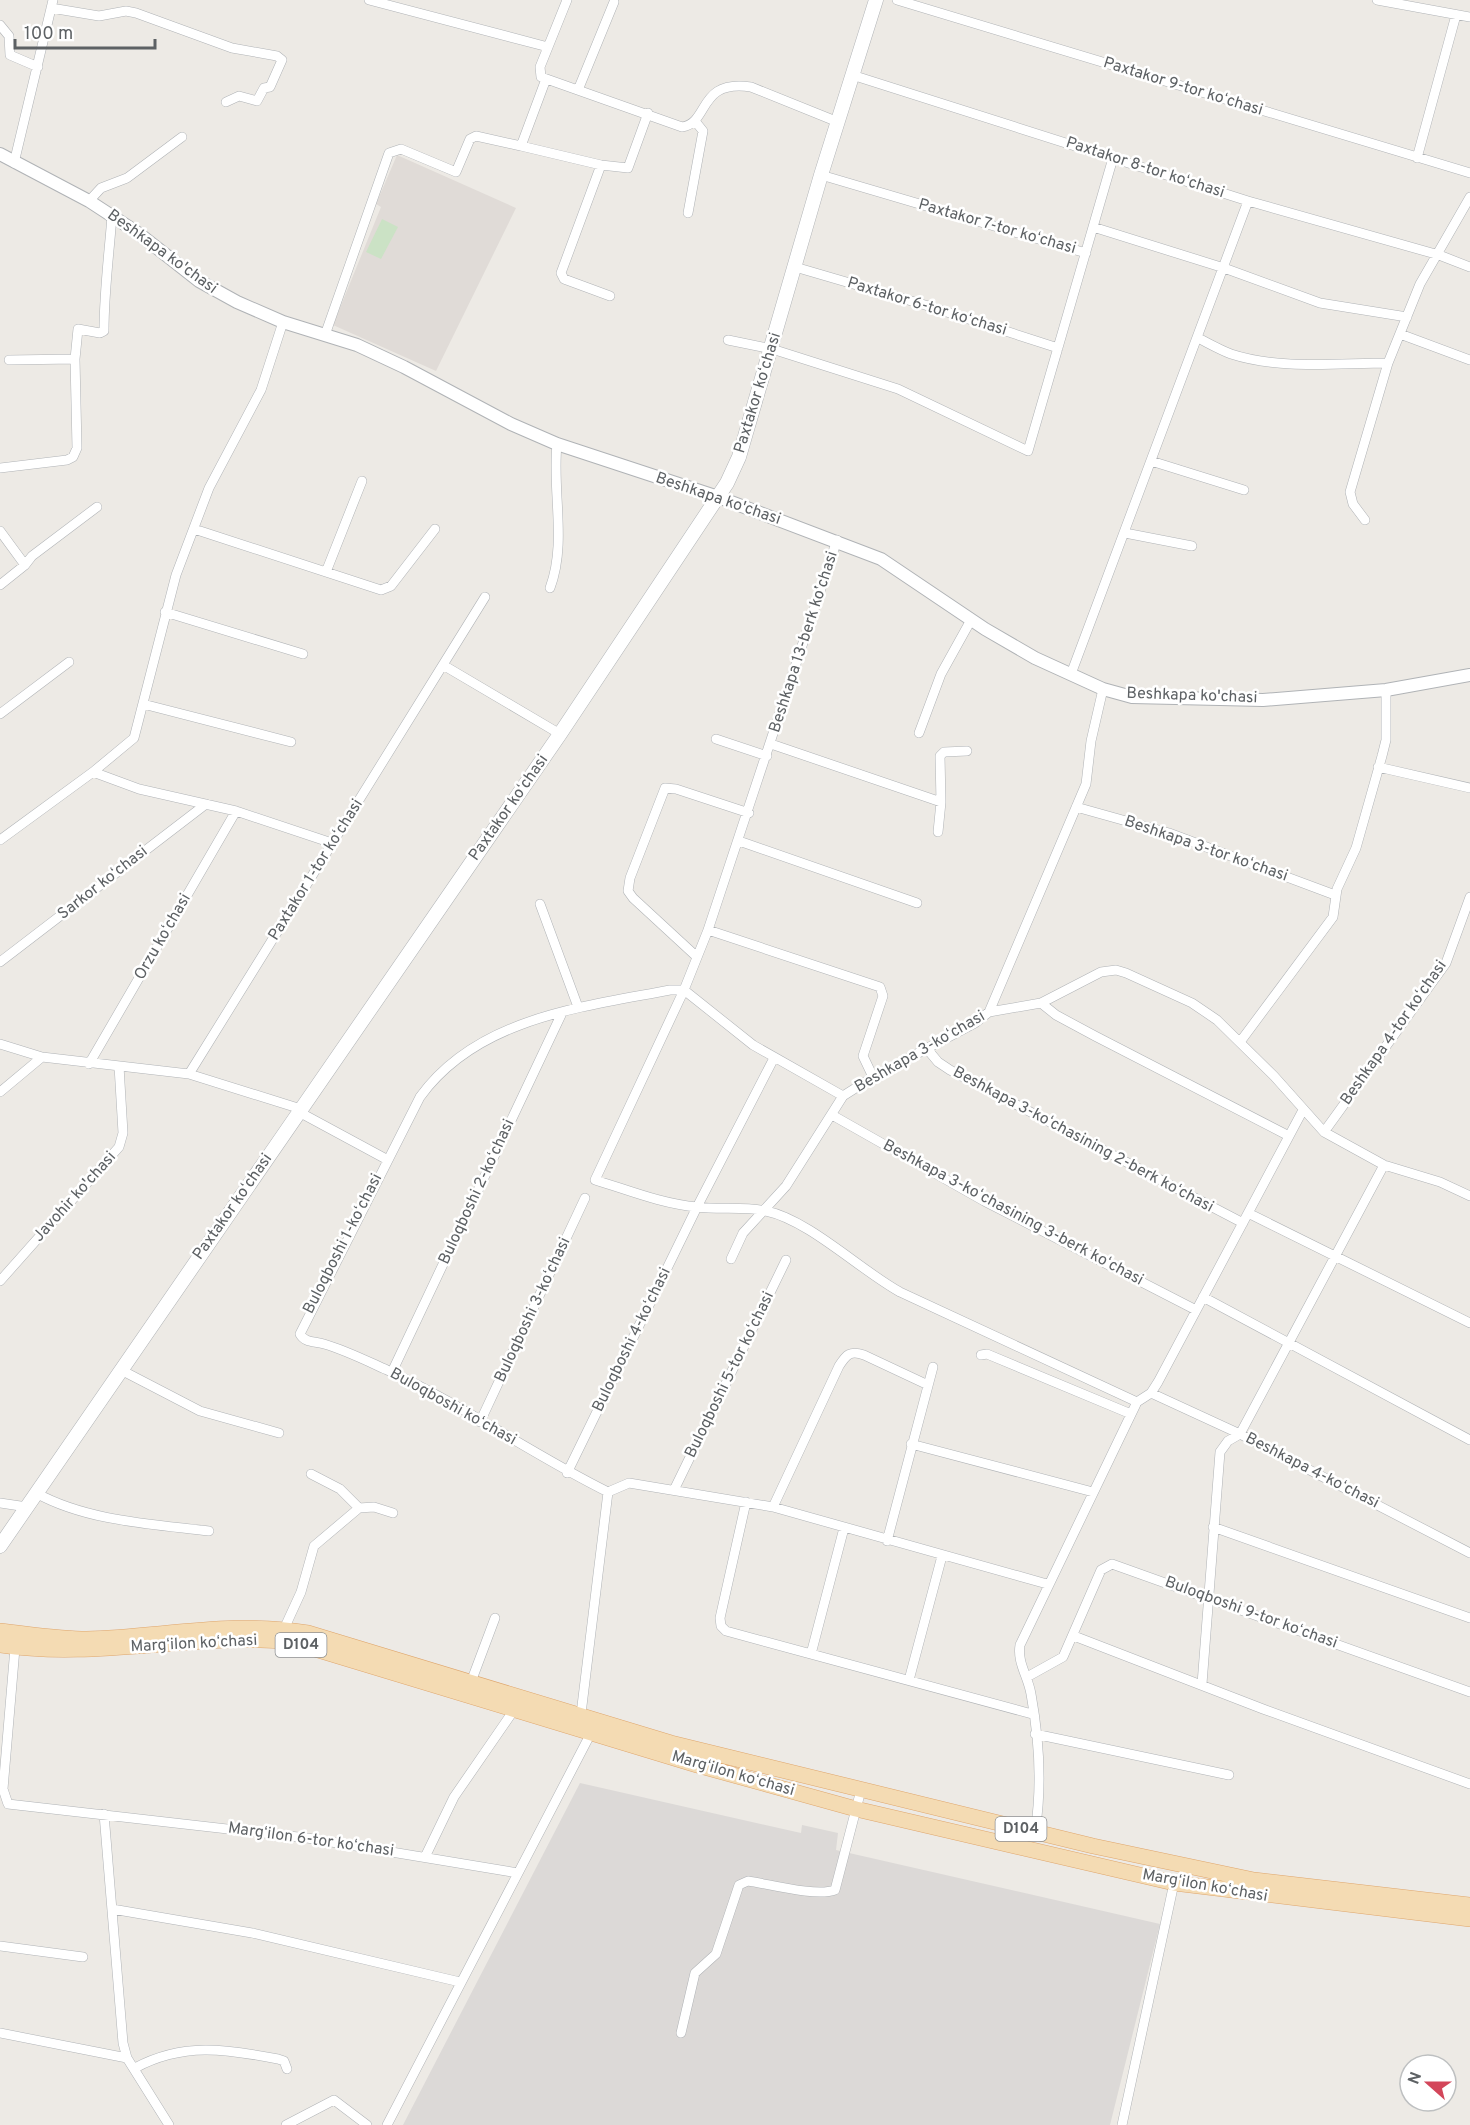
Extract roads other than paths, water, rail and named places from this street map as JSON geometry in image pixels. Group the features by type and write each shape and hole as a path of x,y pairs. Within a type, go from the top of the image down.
{"main road":[{"name":"Paxtakor koʻchasi","path":"0,1546 560,734 718,497 739,457 821,175 876,0"},
{"name":"Margʻilon koʻchasi","path":"0,1631 55,1639 88,1639 246,1627 308,1633 671,1743 1184,1867 1254,1880 1470,1905"},
{"name":"Margʻilon koʻchasi","path":"7,1647 102,1650 237,1640 292,1642 697,1765 856,1809 1174,1883 1470,1919"}],"street":[{"path":"369,0 548,47"},
{"path":"567,0 539,72 541,77 648,113 682,127 695,121 713,93 741,85 838,122"},
{"name":"Paxtakor 9-tor koʻchasi","path":"897,0 1470,173"},
{"path":"1377,0 1413,3 1470,17"},
{"path":"578,90 614,2"},
{"path":"14,163 52,4 99,16 126,11 136,13 232,48 277,56 282,60 270,87 264,88 257,101 239,96 226,102"},
{"path":"1417,158 1456,15"},
{"path":"0,25 9,36 10,55 38,67"},
{"name":"Paxtakor 8-tor koʻchasi","path":"852,75 1248,201 1439,255 1470,267"},
{"path":"522,146 546,79"},
{"path":"325,335 389,153 401,149 456,172 470,139 476,136 601,165 628,168 648,113"},
{"path":"688,213 703,130 695,121"},
{"path":"89,201 101,188 127,178 183,137"},
{"name":"Beshkapa ko'chasi","path":"0,154 89,201 138,233 199,281 237,302 283,322 325,335 404,367 511,424 557,444 718,497 837,540 881,559 971,620 1035,658 1103,689 1132,697 1248,700 1386,690 1470,675"},
{"path":"1093,227 1113,158"},
{"path":"601,165 561,273 564,279 610,296"},
{"name":"Paxtakor 7-tor koʻchasi","path":"821,175 1086,253 1093,227 1224,268 1320,303 1407,317"},
{"path":"1365,520 1350,499 1350,492 1388,363 1420,284 1439,255 1470,197"},
{"path":"1071,674 1248,201"},
{"path":"0,468 67,460 76,453 75,332 78,329 100,333 104,331 104,290 107,280 112,216"},
{"path":"728,340 772,349 898,389 1028,451 1086,253"},
{"name":"Paxtakor 6-tor koʻchasi","path":"795,267 1058,348"},
{"path":"0,840 93,772 134,738 165,612 194,529 209,488 261,390 283,322"},
{"path":"1400,334 1470,360"},
{"path":"1197,338 1231,354 1261,360 1304,363 1388,363"},
{"path":"9,360 75,359"},
{"path":"550,588 558,561 554,468 557,444"},
{"path":"1151,461 1244,490"},
{"path":"326,572 362,481"},
{"path":"0,585 25,565 32,556 97,507"},
{"path":"194,529 381,590 387,589 435,529"},
{"path":"0,531 25,565"},
{"path":"1125,533 1192,546"},
{"name":"Beshkapa 13-berk koʼchasi","path":"697,1207 677,1204 594,1180 684,990 708,930 749,813 837,540"},
{"name":"Paxtakor 1-tor koʻchasi","path":"189,1074 485,597"},
{"path":"165,612 303,654"},
{"path":"919,733 941,674 971,620"},
{"path":"0,714 69,662"},
{"path":"443,665 560,734"},
{"path":"988,1012 1086,784 1090,741 1103,689"},
{"path":"1240,1042 1327,928 1336,907 1335,895 1356,848 1386,740 1386,690"},
{"path":"143,704 291,742"},
{"path":"716,739 767,756"},
{"name":"Beshkapa 13-berk koʼchasi","path":"771,744 941,802"},
{"path":"938,832 941,802 940,756 944,752 967,751"},
{"path":"1378,767 1470,788"},
{"path":"93,772 139,789 236,811 332,843"},
{"path":"697,957 633,898 628,891 630,878 665,788 676,789 749,813"},
{"name":"Sarkor koʻchasi","path":"0,962 206,804"},
{"name":"Beshkapa 3-tor koʻchasi","path":"1076,807 1170,833 1335,895"},
{"name":"Orzu koʻchasi","path":"89,1064 236,811"},
{"path":"739,841 917,903"},
{"name":"Beshkapa 4-tor koʻchasi","path":"1324,1132 1446,963 1470,897"},
{"path":"540,904 578,1007"},
{"path":"708,930 880,987 884,996 862,1056 873,1077"},
{"name":"Beshkapa 3-koʻchasi","path":"731,1259 743,1233 766,1211 786,1186 843,1096 873,1077 928,1050 975,1023 988,1012 1041,1003 1101,972 1116,970 1192,1003 1217,1020 1303,1110"},
{"path":"0,1044 42,1057 189,1074 300,1110 386,1160 420,1097 429,1085 452,1064 488,1038 515,1026 578,1007 670,990 684,990 774,1058 843,1096"},
{"path":"1041,1003 1056,1015 1095,1036 1289,1136"},
{"name":"Buloqboshi 2-koʻchasi","path":"392,1372 562,1012"},
{"name":"Beshkapa 3-koʻchasining 2-berk koʻchasi","path":"928,1050 938,1062 950,1070 1243,1223"},
{"path":"0,1092 42,1057"},
{"name":"Buloqboshi 4-koʻchasi","path":"567,1473 697,1207 774,1058"},
{"name":"Javohir ko'chasi","path":"0,1281 119,1147 123,1133 119,1066"},
{"path":"1035,1832 1041,1797 1035,1734 1027,1677 1020,1662 1020,1645 1047,1584 1137,1402 1151,1393 1303,1110 1324,1132 1384,1165 1440,1182 1470,1196"},
{"name":"Beshkapa 3-koʻchasining 3-berk koʻchasi","path":"832,1115 984,1201 1196,1310"},
{"name":"Buloqboshi 1-koʻchasi","path":"300,1329 386,1160"},
{"path":"1202,1684 1218,1459 1228,1441 1240,1434 1384,1165"},
{"name":"Buloqboshi 3-koʻchasi","path":"480,1422 585,1198"},
{"path":"697,1207 766,1211 817,1235 878,1280 900,1292 1137,1402"},
{"path":"1248,1213 1470,1323"},
{"name":"Buloqboshi 5-tor koʻchasi","path":"674,1490 786,1260"},
{"path":"1203,1297 1470,1440"},
{"name":"Buloqboshi koʻchasi","path":"300,1329 300,1334 306,1340 340,1350 417,1384 567,1473 608,1492"},
{"path":"773,1507 839,1366 849,1353 855,1351 928,1385"},
{"path":"981,1355 987,1354 1131,1414"},
{"path":"887,1541 933,1367"},
{"path":"121,1370 200,1411 279,1433"},
{"name":"Beshkapa 4-koʻchasi","path":"1151,1393 1240,1434 1470,1552"},
{"path":"911,1444 1093,1492"},
{"path":"312,1474 340,1489 359,1508"},
{"path":"581,1714 608,1492 629,1483 773,1507 887,1541 1047,1584"},
{"path":"36,1493 60,1506 84,1512 145,1524 209,1531"},
{"path":"746,1502 720,1618 721,1626 726,1631 1032,1714"},
{"path":"0,1503 27,1507"},
{"path":"284,1629 302,1592 314,1546 359,1508 374,1507 393,1513"},
{"path":"1213,1527 1470,1618"},
{"path":"811,1654 844,1528"},
{"path":"909,1680 942,1556"},
{"name":"Buloqboshi 9-tor koʻchasi","path":"1074,1636 1101,1570 1107,1565 1124,1567 1470,1692"},
{"path":"471,1682 495,1618"},
{"path":"1027,1677 1063,1657 1074,1636 1470,1784"},
{"name":"Margʻilon 6-tor koʻchasi","path":"7,1647 3,1790 5,1801 8,1804 308,1838 518,1873"},
{"path":"425,1857 454,1797 514,1710"},
{"path":"387,2125 591,1732"},
{"path":"1035,1734 1229,1775"},
{"path":"681,2033 695,1973 716,1954 739,1885 748,1881 814,1891 835,1890 861,1790"},
{"path":"104,1814 123,2043 127,2058 168,2125"},
{"path":"1122,2125 1174,1883"},
{"path":"112,1909 252,1933 460,1982"},
{"path":"0,1946 83,1957"},
{"path":"0,2033 127,2058"},
{"path":"135,2068 170,2052 222,2050 284,2061 287,2069"},
{"path":"286,2125 334,2100 367,2125"}]}
